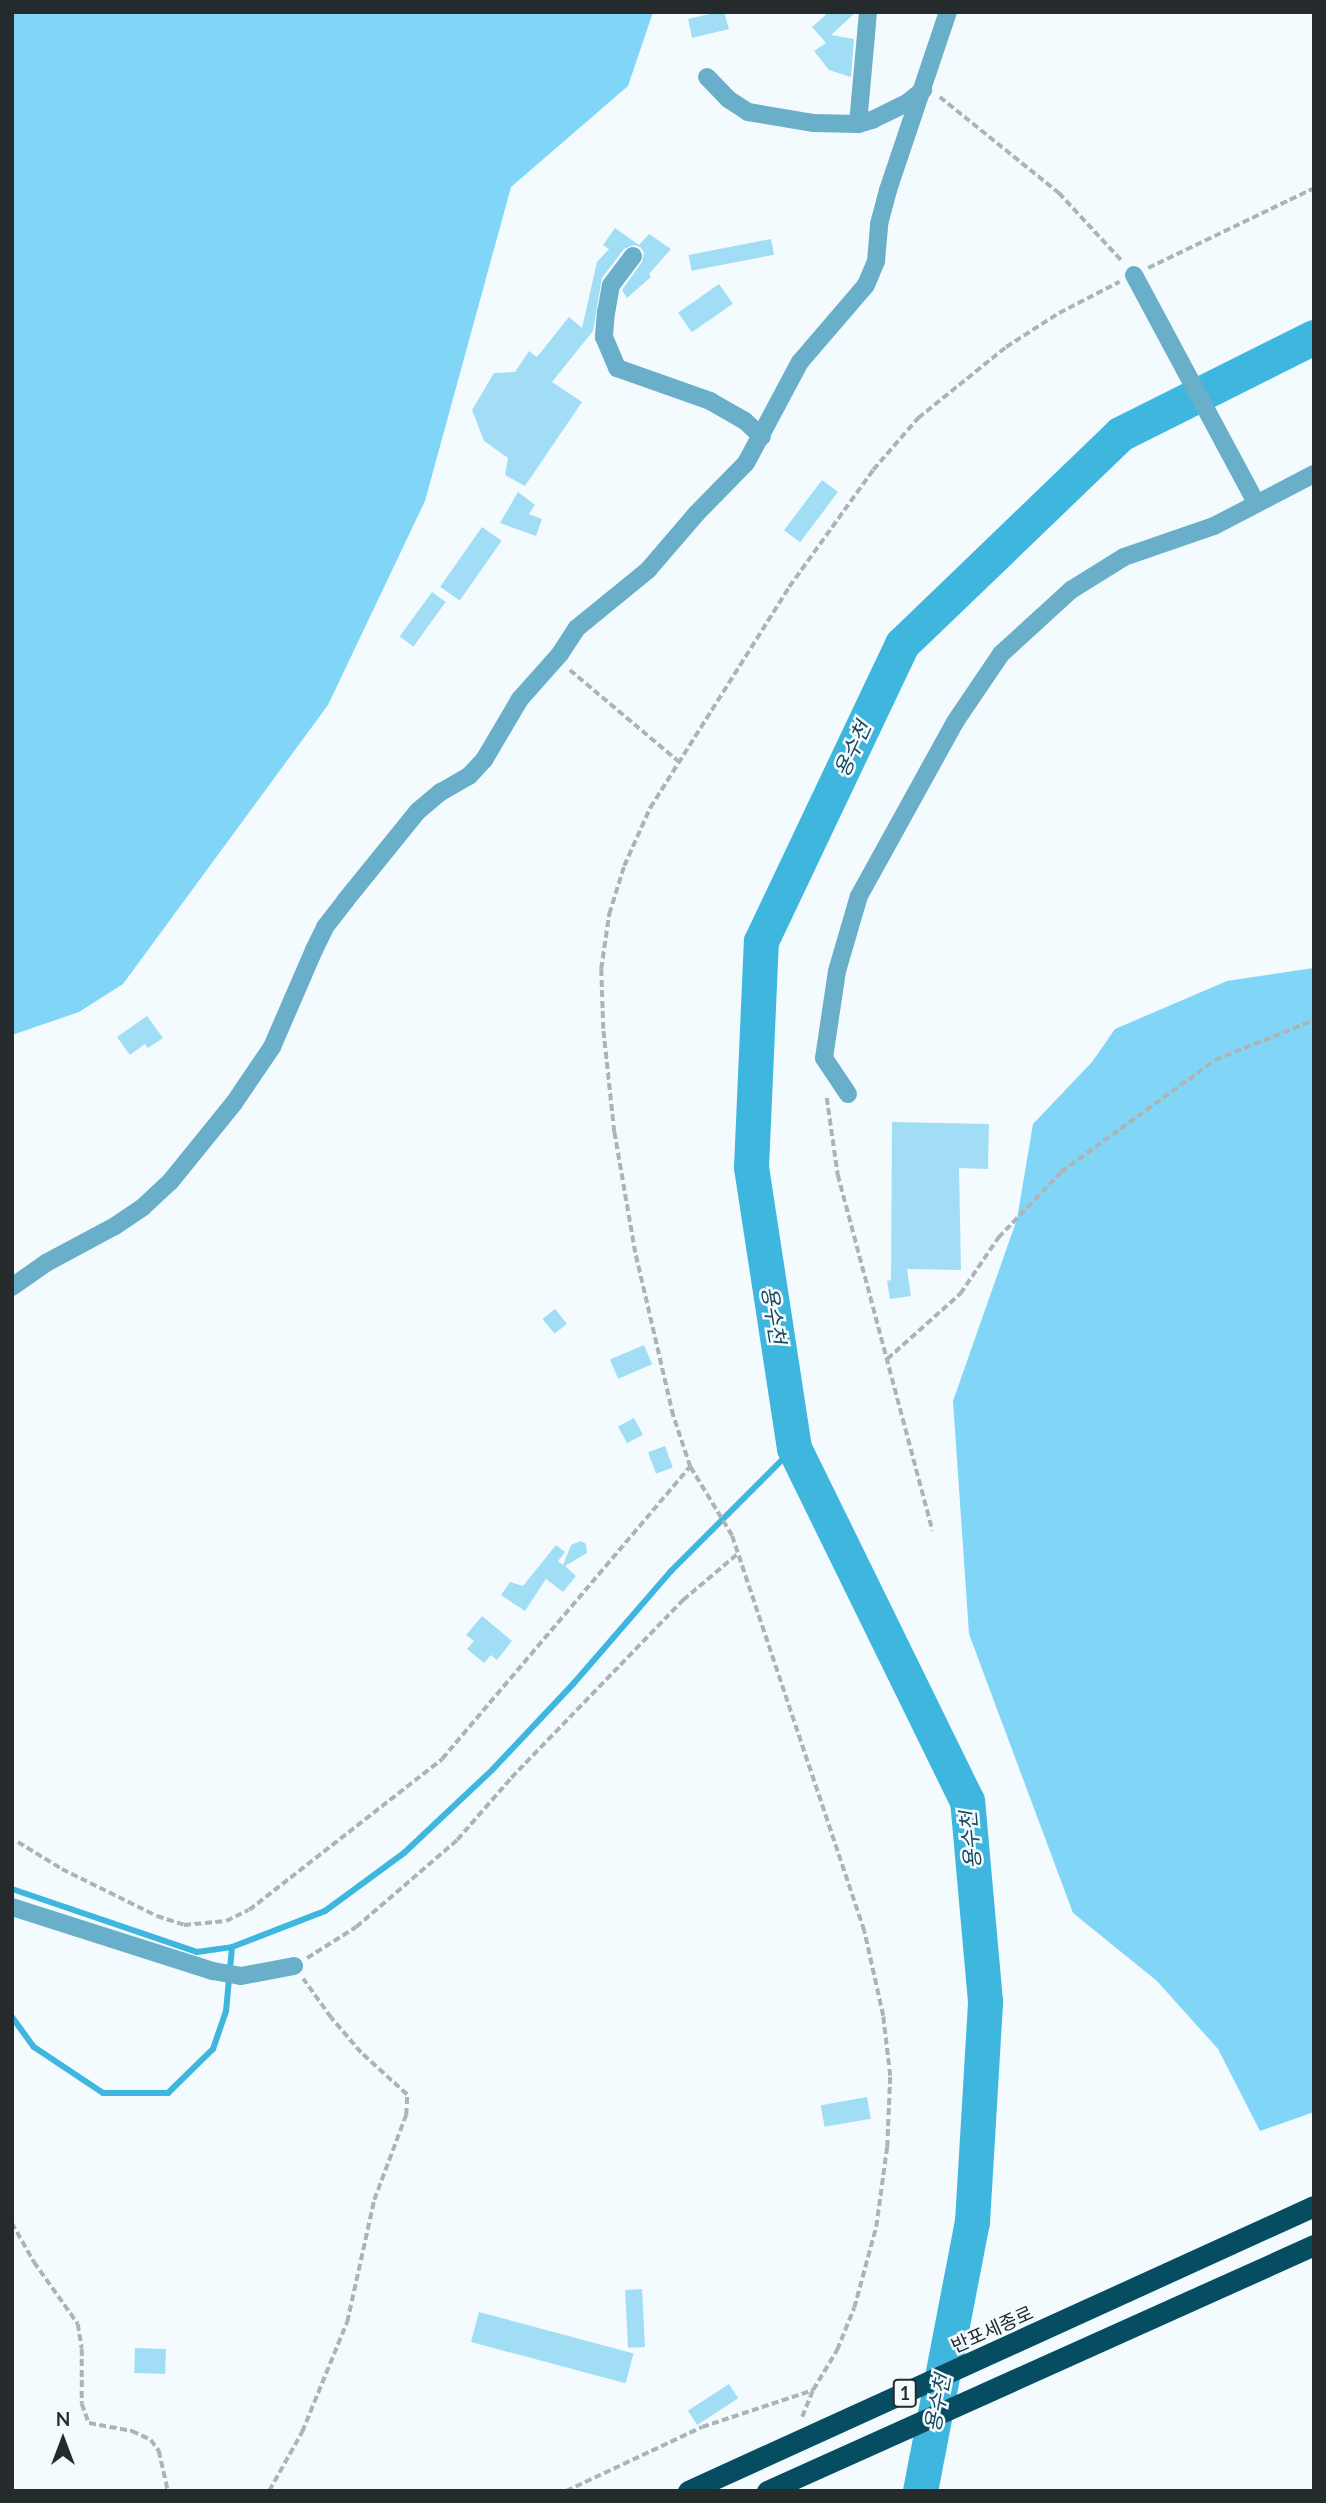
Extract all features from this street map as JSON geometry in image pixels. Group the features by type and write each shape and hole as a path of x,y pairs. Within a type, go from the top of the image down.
{"highway":[{"name":"반포세종로","path":"688,2491 1314,2206"},
{"name":"1","path":"767,2491 1314,2245"}],"street":[{"path":"858,124 868,12"},
{"path":"12,1287 47,1263 115,1226 143,1207 170,1182 234,1104 272,1047 325,927 418,811 440,792 468,776 484,760 520,699 556,659 577,628 648,570 697,513 746,463 800,362 866,285 876,261 879,224 888,190 948,12"},
{"path":"707,77 728,99 748,112 814,123 858,124 907,103 923,90"},
{"path":"633,256 611,285 606,312 604,337 617,368 710,401 745,421 762,437"},
{"path":"1134,275 1256,503"},
{"path":"848,1094 824,1058 837,971 859,896 955,722 1001,654 1072,590 1124,557 1214,526 1314,474"},
{"path":"12,1907 213,1971 241,1976 293,1966"}],"path":[{"path":"923,90 951,104 1059,193 1134,275"},
{"path":"798,2428 813,2390 837,2350 854,2308 876,2227 887,2147 890,2076 883,2016 864,1931 732,1536 690,1466 673,1416 635,1253 614,1132 603,1029 601,969 609,914 624,866 650,808 678,761 789,587 873,470 918,418 1006,347 1059,313 1314,188"},
{"path":"556,659 678,761"},
{"path":"887,1359 960,1294 998,1238 1061,1172 1215,1060 1314,1020"},
{"path":"824,1058 838,1175 933,1531"},
{"path":"18,1842 62,1869 157,1916 184,1925 226,1921 249,1910 442,1759 690,1466"},
{"path":"269,2491 302,2432 347,2322 363,2241 374,2200 406,2115 407,2095 361,2053 293,1966 356,1927 439,1857 683,1600 737,1554"},
{"path":"12,2223 34,2262 78,2324 82,2348 82,2404 89,2423 132,2431 151,2440 159,2451 168,2491"},
{"path":"566,2491 702,2427 813,2390"}],"shaded area":[{"path":"12,12 653,12 628,86 511,187 425,501 328,705 123,984 79,1012 12,1035"},
{"path":"1314,968 1314,2112 1260,2131 1218,2049 1157,1981 1073,1913 969,1634 953,1401 1017,1219 1033,1124 1092,1062 1115,1029 1227,981"}],"building":[{"path":"724,12 729,29 692,38 688,19"},
{"path":"829,12 856,12 831,35 854,39 851,77 829,70 814,51 826,43 812,27"},
{"path":"615,228 639,245 649,234 671,249 649,274 651,277 627,298 622,290 642,262 644,252 640,247 634,245 624,249 602,278 593,331 552,382 582,402 525,486 505,475 508,458 484,441 472,410 494,373 515,372 529,351 537,357 569,317 582,328 597,262 609,249 603,245"},
{"path":"771,239 774,255 692,271 689,255"},
{"path":"719,284 733,304 692,332 678,313"},
{"path":"822,480 838,492 800,542 784,530"},
{"path":"518,492 535,505 529,514 542,519 536,536 500,523"},
{"path":"482,527 502,541 460,601 440,587"},
{"path":"432,592 446,602 413,646 400,636"},
{"path":"147,1016 163,1038 148,1048 145,1044 130,1055 117,1037"},
{"path":"892,1122 989,1124 988,1169 959,1168 961,1270 907,1269 911,1296 890,1299 887,1281 891,1280"},
{"path":"555,1309 567,1324 555,1334 543,1319"},
{"path":"644,1345 652,1364 618,1379 610,1359"},
{"path":"634,1418 643,1435 627,1443 618,1426"},
{"path":"665,1446 673,1468 656,1474 648,1452"},
{"path":"581,1541 586,1544 587,1553 565,1566 576,1576 563,1592 546,1579 525,1611 501,1595 510,1582 523,1586 556,1545 565,1552 558,1561 563,1565 571,1545"},
{"path":"482,1616 512,1641 497,1660 491,1655 484,1663 467,1649 474,1641 466,1635"},
{"path":"867,2097 871,2119 825,2127 821,2105"},
{"path":"642,2289 645,2347 628,2348 625,2290"},
{"path":"479,2312 634,2353 626,2383 471,2342"},
{"path":"135,2348 166,2349 165,2374 134,2373"},
{"path":"729,2384 738,2398 697,2425 688,2411"}],"waterway":[{"name":"용수천","path":"920,2491 972,2222 985,2001 967,1801 794,1448 751,1167 761,941 902,644 1120,434 1314,337"},
{"path":"12,2017 34,2047 103,2093 168,2093 213,2049 226,2011 232,1947 325,1911 404,1853 493,1769 574,1683 671,1571 794,1448"},
{"path":"12,1889 197,1952 232,1947"}]}
